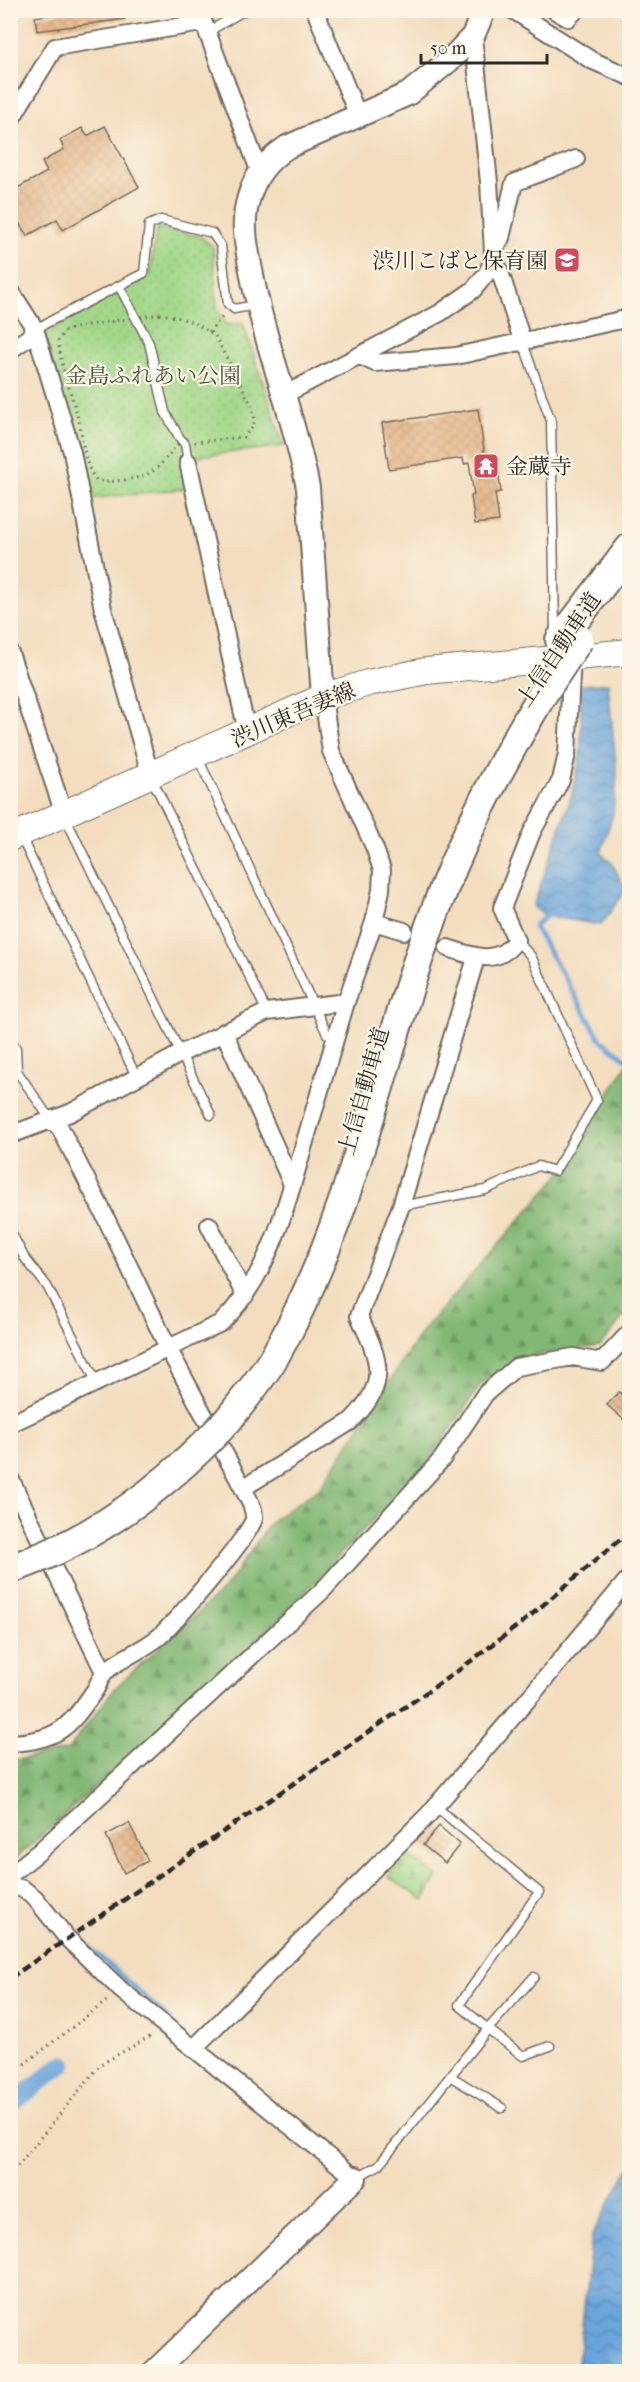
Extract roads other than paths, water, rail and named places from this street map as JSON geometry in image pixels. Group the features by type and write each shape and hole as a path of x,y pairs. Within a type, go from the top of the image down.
{"highway":[{"name":"上信自動車道","path":"538,689 560,640 630,548"},
{"name":"上信自動車道","path":"10,1569 64,1547 134,1506 198,1452 222,1417 292,1295 330,1202 414,923 470,798 502,736 630,571"},
{"name":"上信自動車道","path":"10,1555 62,1533 114,1502 222,1417"}],"main road":[{"name":"渋川東吾妻線","path":"15,836 323,698 368,683 426,671 630,652"}],"street":[{"path":"315,10 357,116"},
{"path":"10,1424 169,1350 221,1323 239,1306 254,1282 274,1239 346,1002 374,922 381,890 382,870 375,849 331,751 323,698 308,488 301,454 257,305 244,231 249,197 260,173 273,157 287,147 408,94 451,59 473,36 484,10"},
{"path":"513,10 591,60 630,77"},
{"path":"554,10 568,18 576,10"},
{"path":"10,121 55,47 202,22 260,173"},
{"path":"473,36 489,182 492,258 499,269 523,343"},
{"path":"282,396 440,314 473,290 487,273 501,238 514,183 576,159"},
{"path":"10,290 36,329 72,453 103,609 151,777"},
{"path":"360,356 375,363 456,356 630,318"},
{"path":"10,350 28,338 36,329"},
{"path":"188,462 247,732"},
{"path":"10,652 64,814"},
{"path":"448,948 476,958 497,955 511,947 516,940 502,908 532,831 561,780 567,754 564,657"},
{"path":"374,922 404,931"},
{"path":"243,1488 350,1422 362,1411 372,1394 378,1375 378,1362 359,1316 401,1206 476,958"},
{"path":"10,1135 70,1113 180,1054 267,1012 346,1002"},
{"path":"224,1032 292,1184"},
{"path":"10,1743 43,1740 58,1733 81,1709 104,1672 159,1636 242,1542 254,1521 254,1511 243,1488 169,1350 60,1128 50,1119"},
{"path":"209,1225 245,1296"},
{"path":"10,1875 40,1851 323,1590 442,1458 485,1394 516,1367 573,1357 603,1362 630,1332"},
{"path":"10,1478 104,1672"},
{"path":"194,2048 435,1806 630,1577"},
{"path":"10,1885 23,1889 35,1898 67,1938 121,1990 355,2178 154,2372"}],"lane":[{"path":"202,22 245,10"},
{"path":"36,329 144,273 149,225 161,220 212,233 221,246 228,304 234,309 257,305"},
{"path":"119,286 149,343 165,412 185,444 188,462"},
{"path":"523,343 551,421 564,657"},
{"path":"197,754 327,1034"},
{"path":"151,777 267,1012"},
{"path":"64,814 211,1115"},
{"path":"15,836 137,1078"},
{"path":"401,1206 484,1190 538,1166 555,1171 597,1100 531,956 516,940"},
{"path":"10,1039 16,1048 17,1071 50,1119"},
{"path":"10,1230 24,1257 47,1286 97,1383"},
{"path":"435,1806 539,1892 459,2006 523,2056 550,2046"},
{"path":"355,2178 379,2166 488,2029 534,1977"},
{"path":"450,2076 502,2108"}],"water":[{"path":"608,683 617,775 613,814 601,853 612,863 626,890 601,925 546,916 533,907 572,794 581,750 581,685"},
{"path":"629,2167 629,2371 577,2371 592,2235"}],"waterway":[{"path":"546,916 534,926 601,1040 630,1062"},
{"path":"82,1941 171,2020"},
{"path":"10,2105 63,2064"}],"railway":[{"path":"10,1978 459,1670 524,1621 630,1531"}],"place":[{"name":"渋川こばと保育園","path":"567,260"},
{"name":"金蔵寺","path":"486,466"}],"park label":[{"name":"金島ふれあい公園","path":"153,375"}]}
